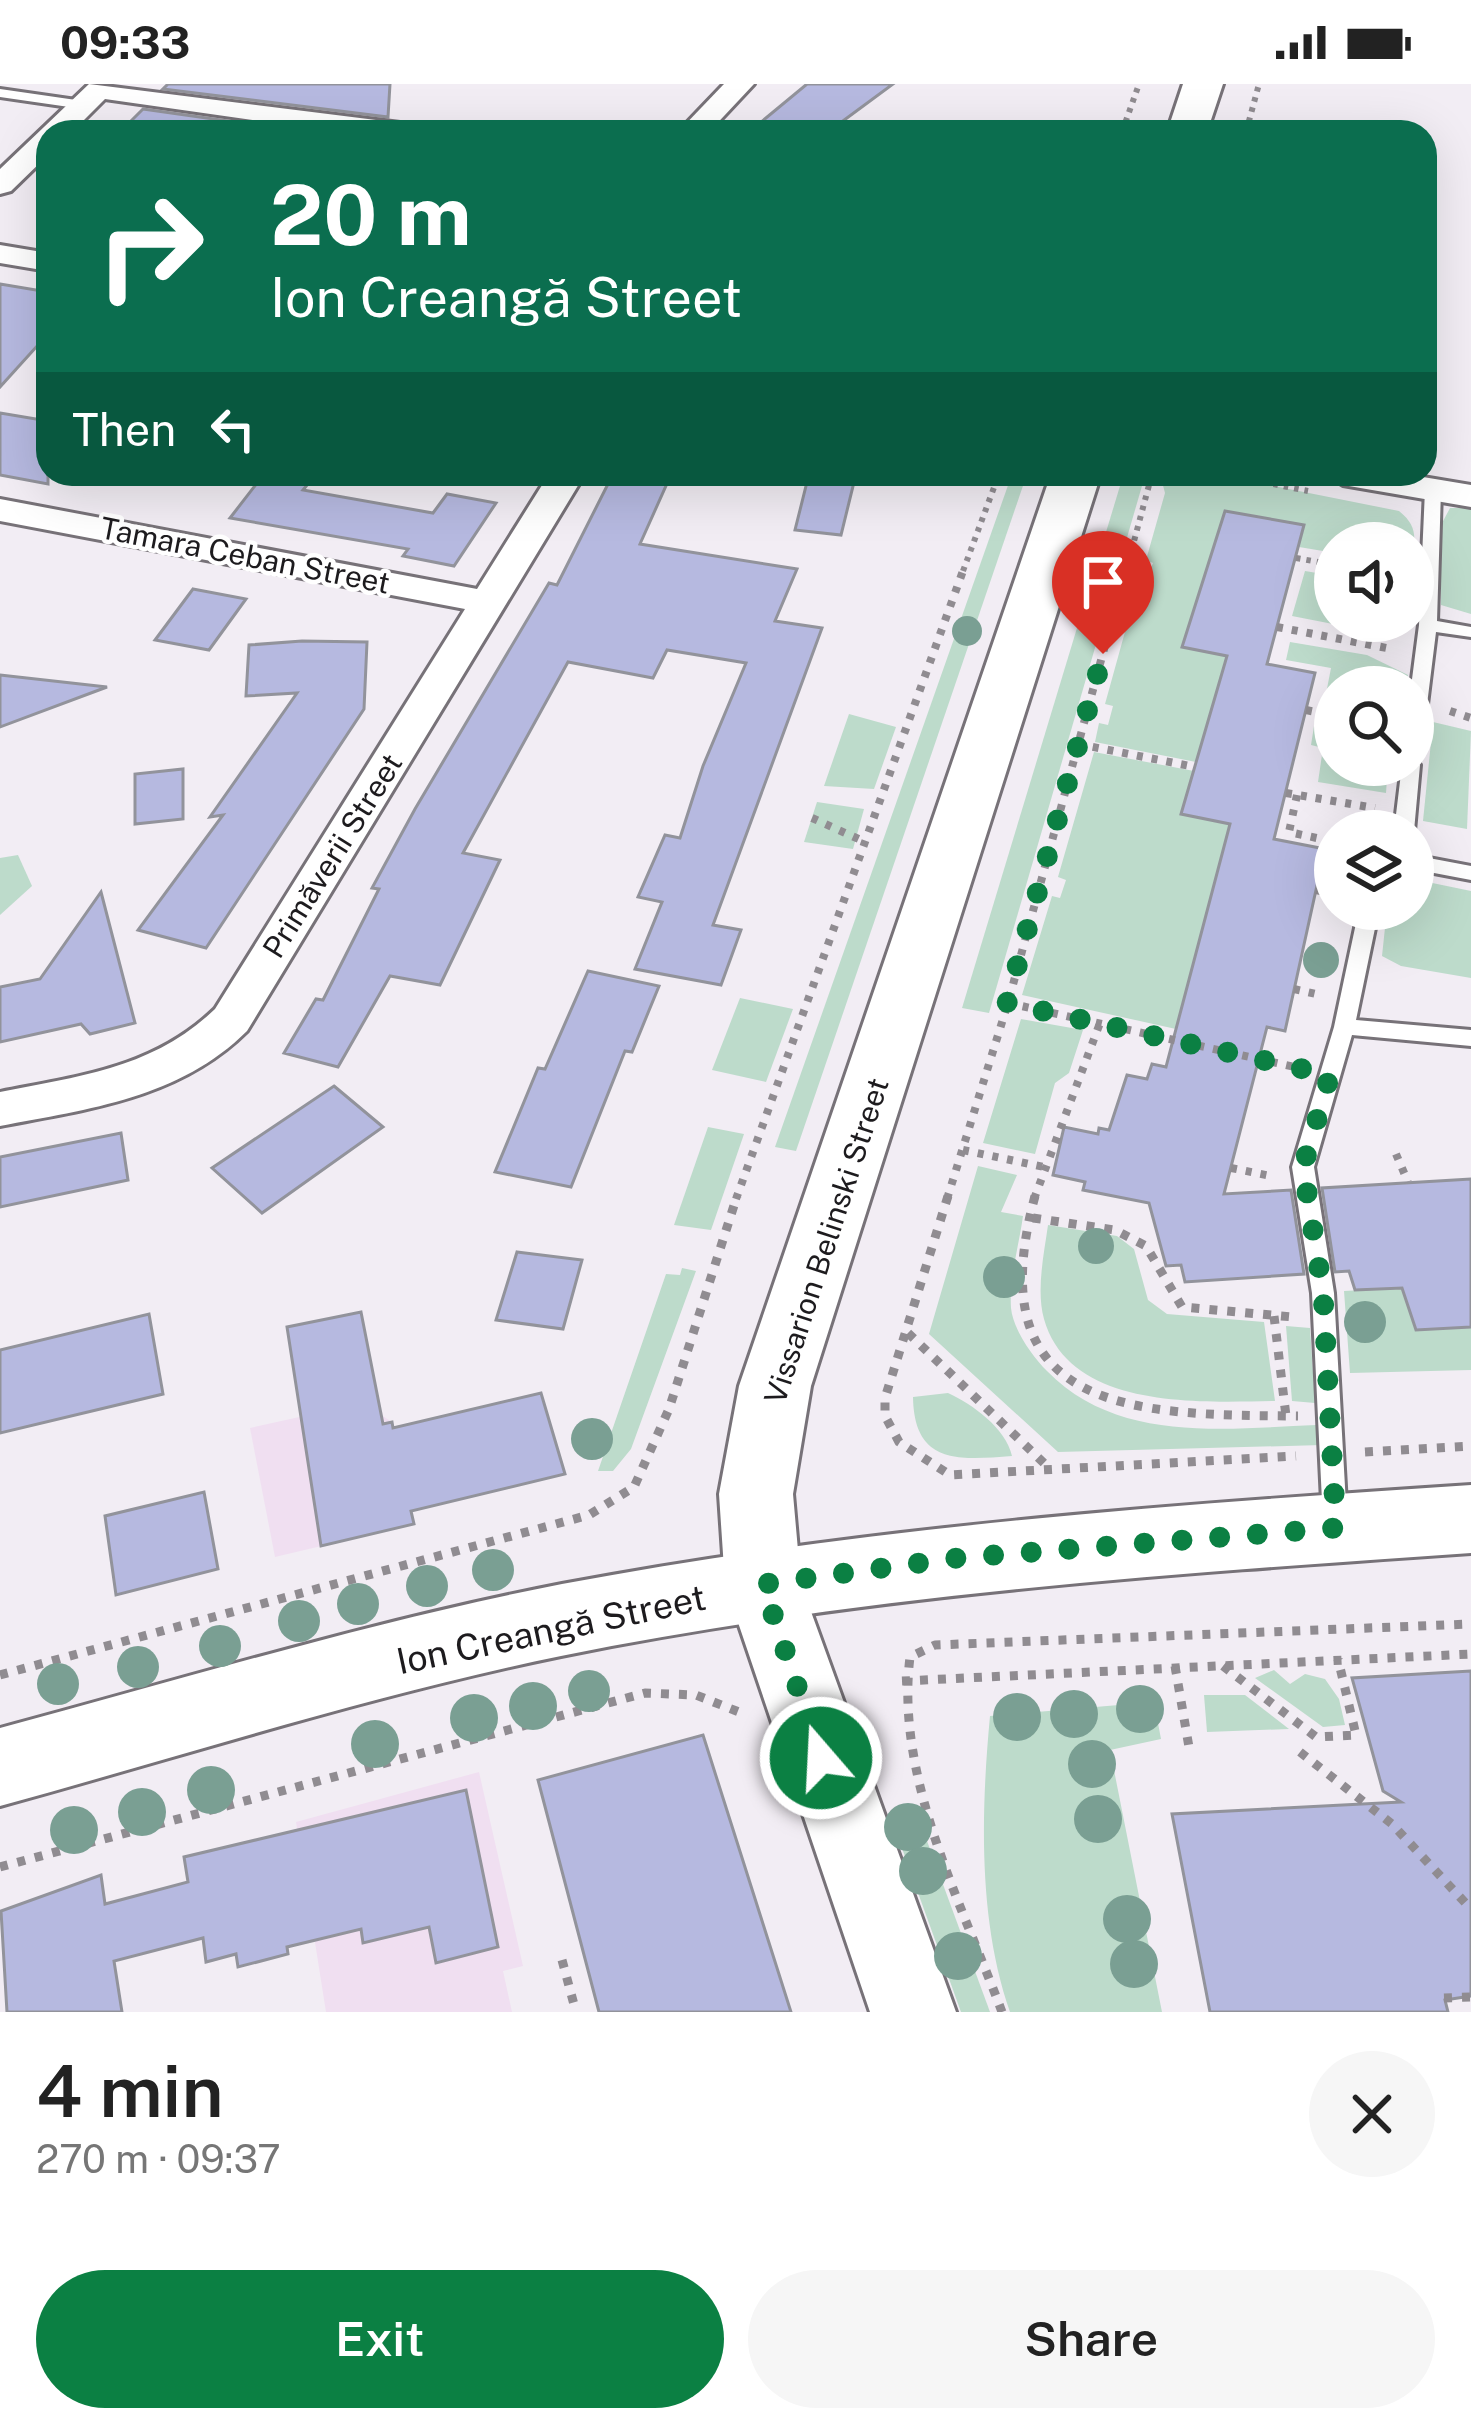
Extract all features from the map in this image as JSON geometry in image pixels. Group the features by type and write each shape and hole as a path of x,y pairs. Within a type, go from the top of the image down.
{"main road":[{"path":"1191,120 1203,84"},
{"name":"Vissarion Belinski Street","path":"913,2012 763,1584 756,1494 775,1386 1072,486"},
{"name":"Ion Creangă Street","path":"0,1767 557,1621 763,1584 957,1558 1334,1491 1471,1519"}],"street":[{"path":"705,120 740,84"},
{"path":"68,120 96,93 306,120"},
{"path":"0,185 36,150"},
{"path":"0,254 36,260"},
{"name":"Primăverii Street","path":"0,1109 136,1081 180,1065 210,1046 231,1020 560,486"},
{"path":"1410,486 1471,496"},
{"name":"Tamara Ceban Street","path":"0,510 490,603"}],"lane":[{"path":"0,93 96,93"},
{"path":"1432,522 1433,490"},
{"path":"1434,626 1471,632"},
{"path":"1422,666 1425,642"},
{"path":"1434,866 1471,873"},
{"path":"1334,1491 1324,1318 1303,1167 1344,1027 1365,930"},
{"path":"1344,1027 1471,1038"}],"path":[{"path":"1126,120 1139,84"},
{"path":"1249,120 1259,84"},
{"path":"0,1675 589,1515 634,1487 669,1409 770,1093 995,486"},
{"path":"1149,486 1007,1003 885,1398 885,1416 899,1442 950,1475 1048,1467 1334,1491 1471,1446"},
{"path":"1296,558 1314,561"},
{"path":"1277,627 1423,655"},
{"path":"1306,710 1314,712"},
{"path":"1078,743 1195,767"},
{"path":"1286,793 1357,810"},
{"path":"1297,795 1289,832 1314,837"},
{"path":"812,818 863,841"},
{"path":"1007,1003 1330,1075"},
{"path":"1100,1023 1044,1167 1033,1218 1023,1313 1037,1347 1072,1383 1111,1400 1178,1414 1330,1417"},
{"path":"963,1150 1044,1167"},
{"path":"1396,1154 1408,1183"},
{"path":"1033,1218 1115,1230 1146,1246 1182,1307 1324,1318"},
{"path":"1274,1316 1287,1416"},
{"path":"908,1333 1048,1467"},
{"path":"1002,2012 926,1796 902,1681 910,1658 935,1645 1471,1624"},
{"path":"902,1681 1471,1654"},
{"path":"1222,1665 1316,1737 1356,1735 1338,1659"},
{"path":"1175,1666 1190,1753"},
{"path":"0,1868 645,1693 703,1695 751,1718"},
{"path":"1300,1752 1367,1796 1389,1823 1414,1840 1471,1909"},
{"path":"562,1960 576,2012"},
{"path":"1444,1998 1471,1997"}],"shaded area":[{"path":"363,1403 392,1422 414,1524 275,1557 250,1428"},
{"path":"479,1772 523,1966 503,1971 512,2012 326,2012 296,1822"}],"green space":[{"path":"1008,486 1023,486 796,1151 775,1147"},
{"path":"1120,486 1142,486 989,1013 962,1008"},
{"path":"1163,486 1274,486 1399,511 1409,522 1314,522 1314,550 1299,547 1304,525 1225,511 1182,647 1227,656 1196,762 1095,742 1099,723 1108,725 1113,706 1105,704 1141,574 1148,575 1153,563 1146,560"},
{"path":"1450,508 1471,508 1471,614 1441,605 1441,525"},
{"path":"1305,571 1314,572 1314,620 1292,616"},
{"path":"1290,642 1367,655 1390,666 1320,666 1286,660"},
{"path":"849,714 896,727 874,789 824,786"},
{"path":"1434,722 1471,731 1467,829 1434,823 1434,810 1424,810 1427,786 1434,786"},
{"path":"1094,752 1194,771 1182,814 1230,824 1176,1029 1022,995 1052,896 1060,898 1066,880 1058,877"},
{"path":"1343,786 1386,786 1386,793"},
{"path":"817,802 864,809 853,849 804,842"},
{"path":"18,855 32,886 0,915 0,858"},
{"path":"1434,883 1471,891 1471,978 1401,966 1382,956 1385,930 1434,930"},
{"path":"740,998 793,1009 766,1082 712,1070"},
{"path":"1021,1019 1083,1030 1069,1073 1055,1083 1035,1154 983,1143"},
{"path":"708,1127 744,1134 711,1230 674,1225"},
{"path":"978,1166 1017,1175 1001,1212 1023,1216 1011,1285 1013,1316 1035,1358 1075,1394 1138,1421 1173,1426 1316,1425 1322,1445 1058,1452 929,1334"},
{"path":"1048,1225 1117,1236 1134,1249 1148,1300 1167,1314 1264,1322 1275,1401 1212,1402 1142,1395 1081,1371 1058,1349 1044,1319 1041,1284"},
{"path":"682,1268 696,1271 631,1449 613,1471 598,1471 666,1274 680,1275"},
{"path":"1402,1288 1416,1330 1471,1327 1471,1370 1350,1373 1344,1291"},
{"path":"1286,1326 1310,1328 1315,1403 1292,1401"},
{"path":"948,1393 995,1427 1012,1456 958,1457 931,1447 915,1419 913,1397"},
{"path":"1274,1670 1290,1684 1305,1674 1325,1679 1339,1699 1345,1725 1323,1727 1255,1678"},
{"path":"1204,1695 1245,1695 1289,1729 1207,1732"},
{"path":"1154,1702 1161,1739 1110,1750 1162,2012 1010,2012 987,1904 985,1790 990,1716"},
{"path":"916,1811 990,2012 961,2012 890,1815"}],"building":[{"path":"168,84 390,84 388,117 163,89"},
{"path":"807,84 893,84 844,120 764,120"},
{"path":"143,109 221,120 132,120"},
{"path":"0,284 36,290 36,347 0,387"},
{"path":"0,413 36,419 36,482 0,475"},
{"path":"255,486 306,486 303,490 433,513 447,494 496,503 454,566 403,556 408,549 230,518"},
{"path":"607,486 666,486 640,544 797,569 775,621 822,628 713,925 741,930 721,985 635,969 662,902 638,897 665,835 680,838 703,766 746,663 667,650 653,678 568,662 463,853 500,860 440,985 390,976 338,1067 284,1053 316,999 323,1000 379,889 372,888 415,809 549,583 557,585"},
{"path":"806,486 853,486 841,535 795,530"},
{"path":"1225,511 1304,525 1267,664 1314,673 1274,839 1314,847 1314,899 1285,1031 1267,1027 1224,1194 1291,1190 1304,1274 1185,1282 1181,1265 1166,1266 1149,1203 1083,1190 1085,1182 1053,1175 1064,1127 1098,1134 1099,1128 1109,1130 1127,1075 1147,1079 1152,1064 1166,1067 1230,824 1181,814 1227,656 1182,647"},
{"path":"193,589 246,599 209,650 155,640"},
{"path":"367,642 364,709 206,948 138,930 223,815 210,817 297,693 246,696 249,645"},
{"path":"0,675 107,687 0,727"},
{"path":"183,769 183,819 135,824 135,774"},
{"path":"101,892 135,1023 90,1034 81,1024 0,1042 0,987 40,979"},
{"path":"588,971 659,986 632,1052 625,1051 571,1187 495,1172 538,1068 545,1069"},
{"path":"334,1086 383,1127 262,1213 212,1168"},
{"path":"121,1133 128,1180 0,1207 0,1157"},
{"path":"1471,1179 1471,1327 1416,1330 1402,1288 1355,1290 1349,1271 1335,1272 1322,1188"},
{"path":"517,1252 582,1260 563,1329 496,1320"},
{"path":"361,1312 383,1424 392,1422 393,1428 541,1393 565,1474 411,1511 414,1524 321,1546 287,1327"},
{"path":"149,1314 163,1394 0,1433 0,1350"},
{"path":"204,1492 218,1569 116,1595 105,1516"},
{"path":"1471,1671 1471,1996 1445,2000 1448,2012 1210,2012 1172,1814 1401,1802 1383,1791 1352,1678"},
{"path":"703,1735 791,2012 599,2012 538,1780"},
{"path":"466,1790 498,1947 436,1963 429,1927 363,1943 361,1929 287,1947 288,1954 238,1967 236,1954 206,1962 203,1938 114,1961 122,2012 7,2012 1,1911 101,1875 105,1904 188,1882 184,1857"}],"route":[{"path":"821,1758 763,1584 957,1558 1336,1528 1323,1293 1303,1167 1330,1075 1007,1003 1103,654"}]}
